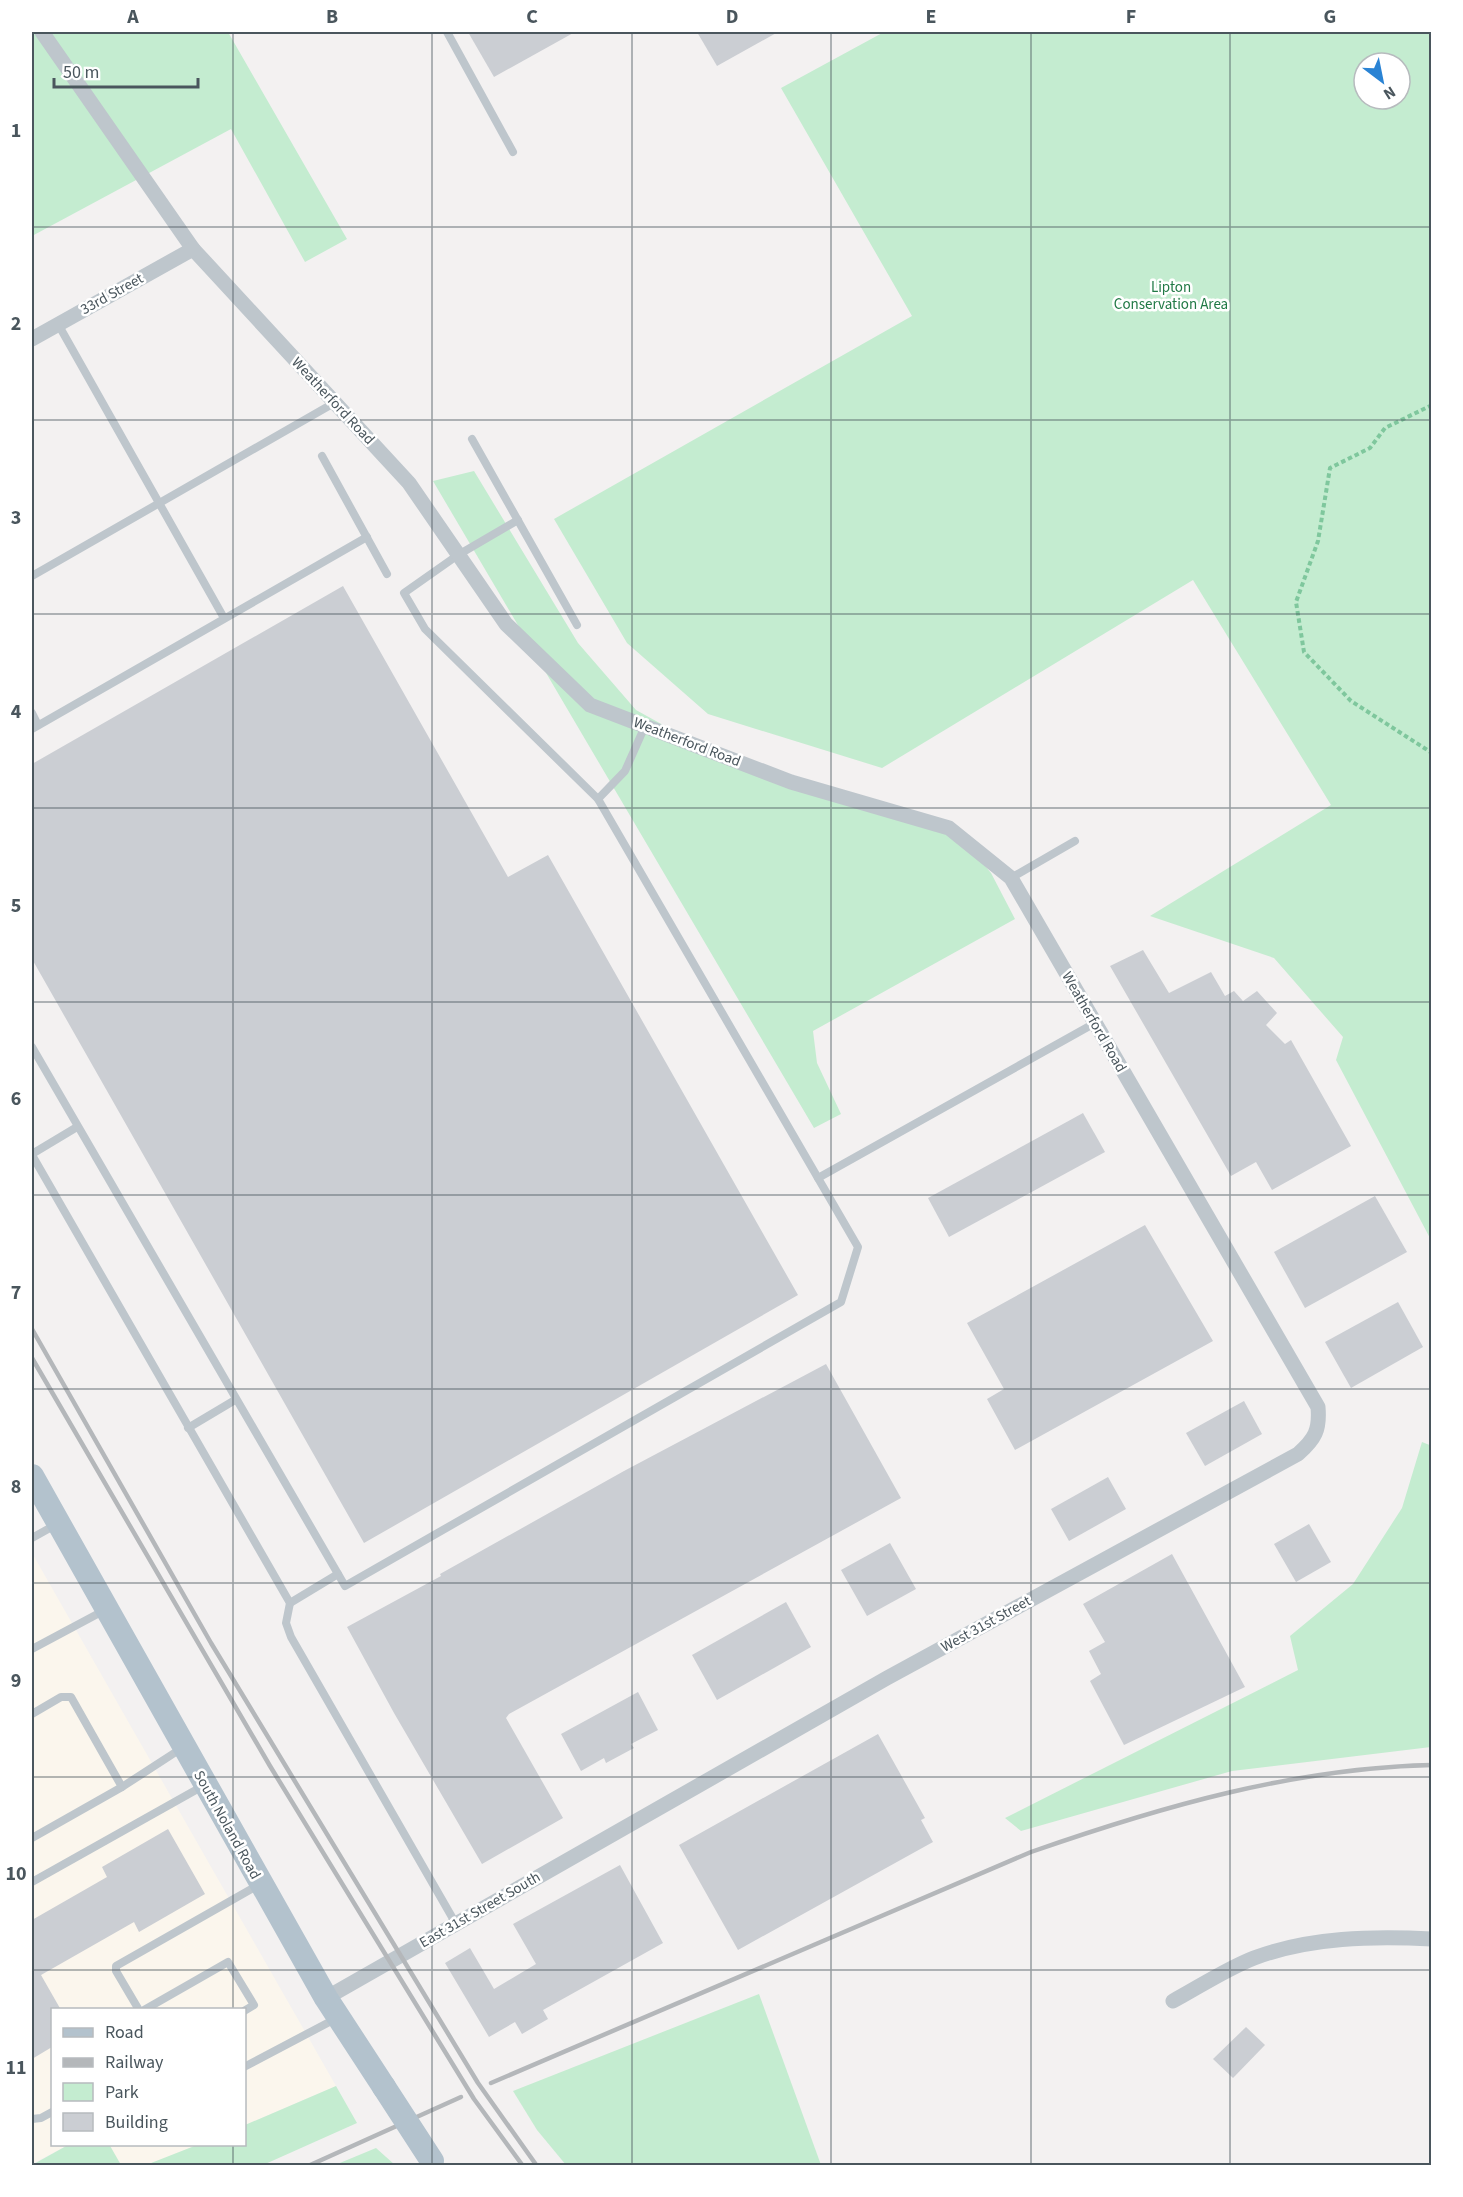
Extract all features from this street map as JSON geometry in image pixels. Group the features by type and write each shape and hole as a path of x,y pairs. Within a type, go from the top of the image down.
{"main road":[{"name":"South Noland Road","path":"32,1476 332,2008 433,2163"}],"street":[{"name":"Weatherford Road","path":"42,32 193,249 409,483 506,624 590,705 791,782 949,828 1011,878 1318,1407 1318,1414"},
{"name":"33rd Street","path":"32,339 193,249"},
{"name":"West 31st Street","path":"635,1822 897,1672 1298,1454 1315,1438 1320,1423 1318,1414"},
{"name":"East 31st Street South","path":"332,2008 456,1924 635,1822"},
{"path":"1173,2001 1254,1958 1323,1941 1431,1939"}],"lane":[{"path":"447,32 513,152"},
{"path":"58,324 224,618"},
{"path":"32,576 334,403"},
{"path":"472,439 577,625"},
{"path":"321,456 387,574"},
{"path":"32,1047 345,1586 841,1302 858,1247 598,799 425,629 404,593 458,555 518,520"},
{"path":"32,713 35,727 367,537"},
{"path":"598,799 626,771 645,726"},
{"path":"1011,878 1075,841"},
{"path":"818,1178 1095,1023"},
{"path":"77,1127 32,1155 290,1603 286,1623 291,1637 456,1924"},
{"path":"188,1428 235,1400"},
{"path":"32,1538 58,1523"},
{"path":"290,1603 338,1574"},
{"path":"32,1648 106,1609"},
{"path":"32,1714 61,1697 71,1697 122,1787"},
{"path":"32,1838 122,1787 183,1747"},
{"path":"32,1882 204,1784"},
{"path":"138,2008 116,1971 116,1966 261,1884"},
{"path":"148,2008 228,1962 255,2006 246,2010"},
{"path":"246,2066 332,2008"},
{"path":"32,2119 41,2118 51,2113"}],"path":[{"path":"1431,405 1384,428 1370,448 1330,468 1318,541 1296,602 1304,652 1351,701 1431,753"}],"shaded area":[{"path":"32,1553 336,2086 246,2125 246,2008 51,2008 51,2146 66,2146 32,2164"},
{"path":"110,2146 195,2146 146,2166 121,2165"}],"green space":[{"path":"37,32 228,32 347,239 305,262 231,129 32,236 32,35"},
{"name":"Lipton Conservation Area","path":"884,32 1431,32 1431,1240 1336,1060 1343,1037 1274,958 1150,916 1331,805 1193,580 882,768 708,714 627,643 554,519 912,316 781,88"},
{"path":"474,471 578,643 636,710 692,741 959,835 991,873 1015,919 813,1031 817,1063 841,1114 814,1128 433,481"},
{"path":"1422,1442 1432,1446 1431,1747 1232,1771 1021,1831 1005,1818 1298,1670 1290,1636 1353,1584 1402,1508"},
{"path":"759,1994 821,2165 566,2165 537,2130 513,2091"},
{"path":"336,2086 357,2123 263,2165 146,2165 194,2146 246,2146 246,2125"},
{"path":"66,2146 110,2146 121,2165 32,2165"},
{"path":"376,2148 395,2165 335,2165"}],"building":[{"path":"468,32 575,32 494,77"},
{"path":"697,32 778,32 717,66"},
{"path":"343,586 508,877 548,855 798,1295 364,1543 32,959 32,764"},
{"path":"1143,950 1169,993 1211,972 1225,996 1234,991 1243,1001 1257,991 1277,1013 1266,1025 1285,1044 1291,1040 1351,1146 1272,1190 1256,1162 1231,1176 1110,966"},
{"path":"1083,1113 1105,1152 949,1237 928,1198"},
{"path":"1375,1196 1407,1252 1305,1308 1274,1252"},
{"path":"1145,1225 1213,1341 1015,1450 987,1399 1004,1389 967,1323"},
{"path":"1398,1302 1423,1347 1351,1388 1325,1342"},
{"path":"826,1364 901,1498 509,1714 506,1718 563,1818 482,1864 347,1627 624,1471"},
{"path":"1244,1401 1262,1434 1205,1466 1186,1433"},
{"path":"1108,1477 1126,1509 1069,1541 1051,1509"},
{"path":"1309,1524 1331,1562 1296,1582 1274,1544"},
{"path":"890,1543 916,1589 867,1616 841,1570"},
{"path":"1172,1554 1245,1687 1124,1745 1090,1681 1101,1674 1089,1651 1105,1642 1083,1604"},
{"path":"786,1602 811,1647 717,1700 692,1655"},
{"path":"638,1692 658,1730 631,1744 634,1748 606,1763 604,1758 581,1771 561,1734"},
{"path":"878,1734 925,1818 921,1820 933,1842 738,1950 679,1845"},
{"path":"168,1829 205,1894 139,1932 134,1922 41,1975 60,2008 51,2008 51,2048 32,2059 32,1920 107,1877 102,1867"},
{"path":"620,1865 663,1943 543,2010 548,2019 522,2034 515,2022 489,2037 445,1963 470,1948 494,1989 536,1964 513,1924"},
{"path":"1246,2027 1265,2045 1233,2078 1213,2059"}],"railway":[{"path":"32,1329 211,1643 478,2083 537,2166"},
{"path":"32,1358 270,1766 474,2099 523,2166"},
{"path":"491,2083 1031,1852 1080,1835 1178,1805 1278,1782 1380,1768 1432,1765"},
{"path":"308,2166 461,2097"}]}
